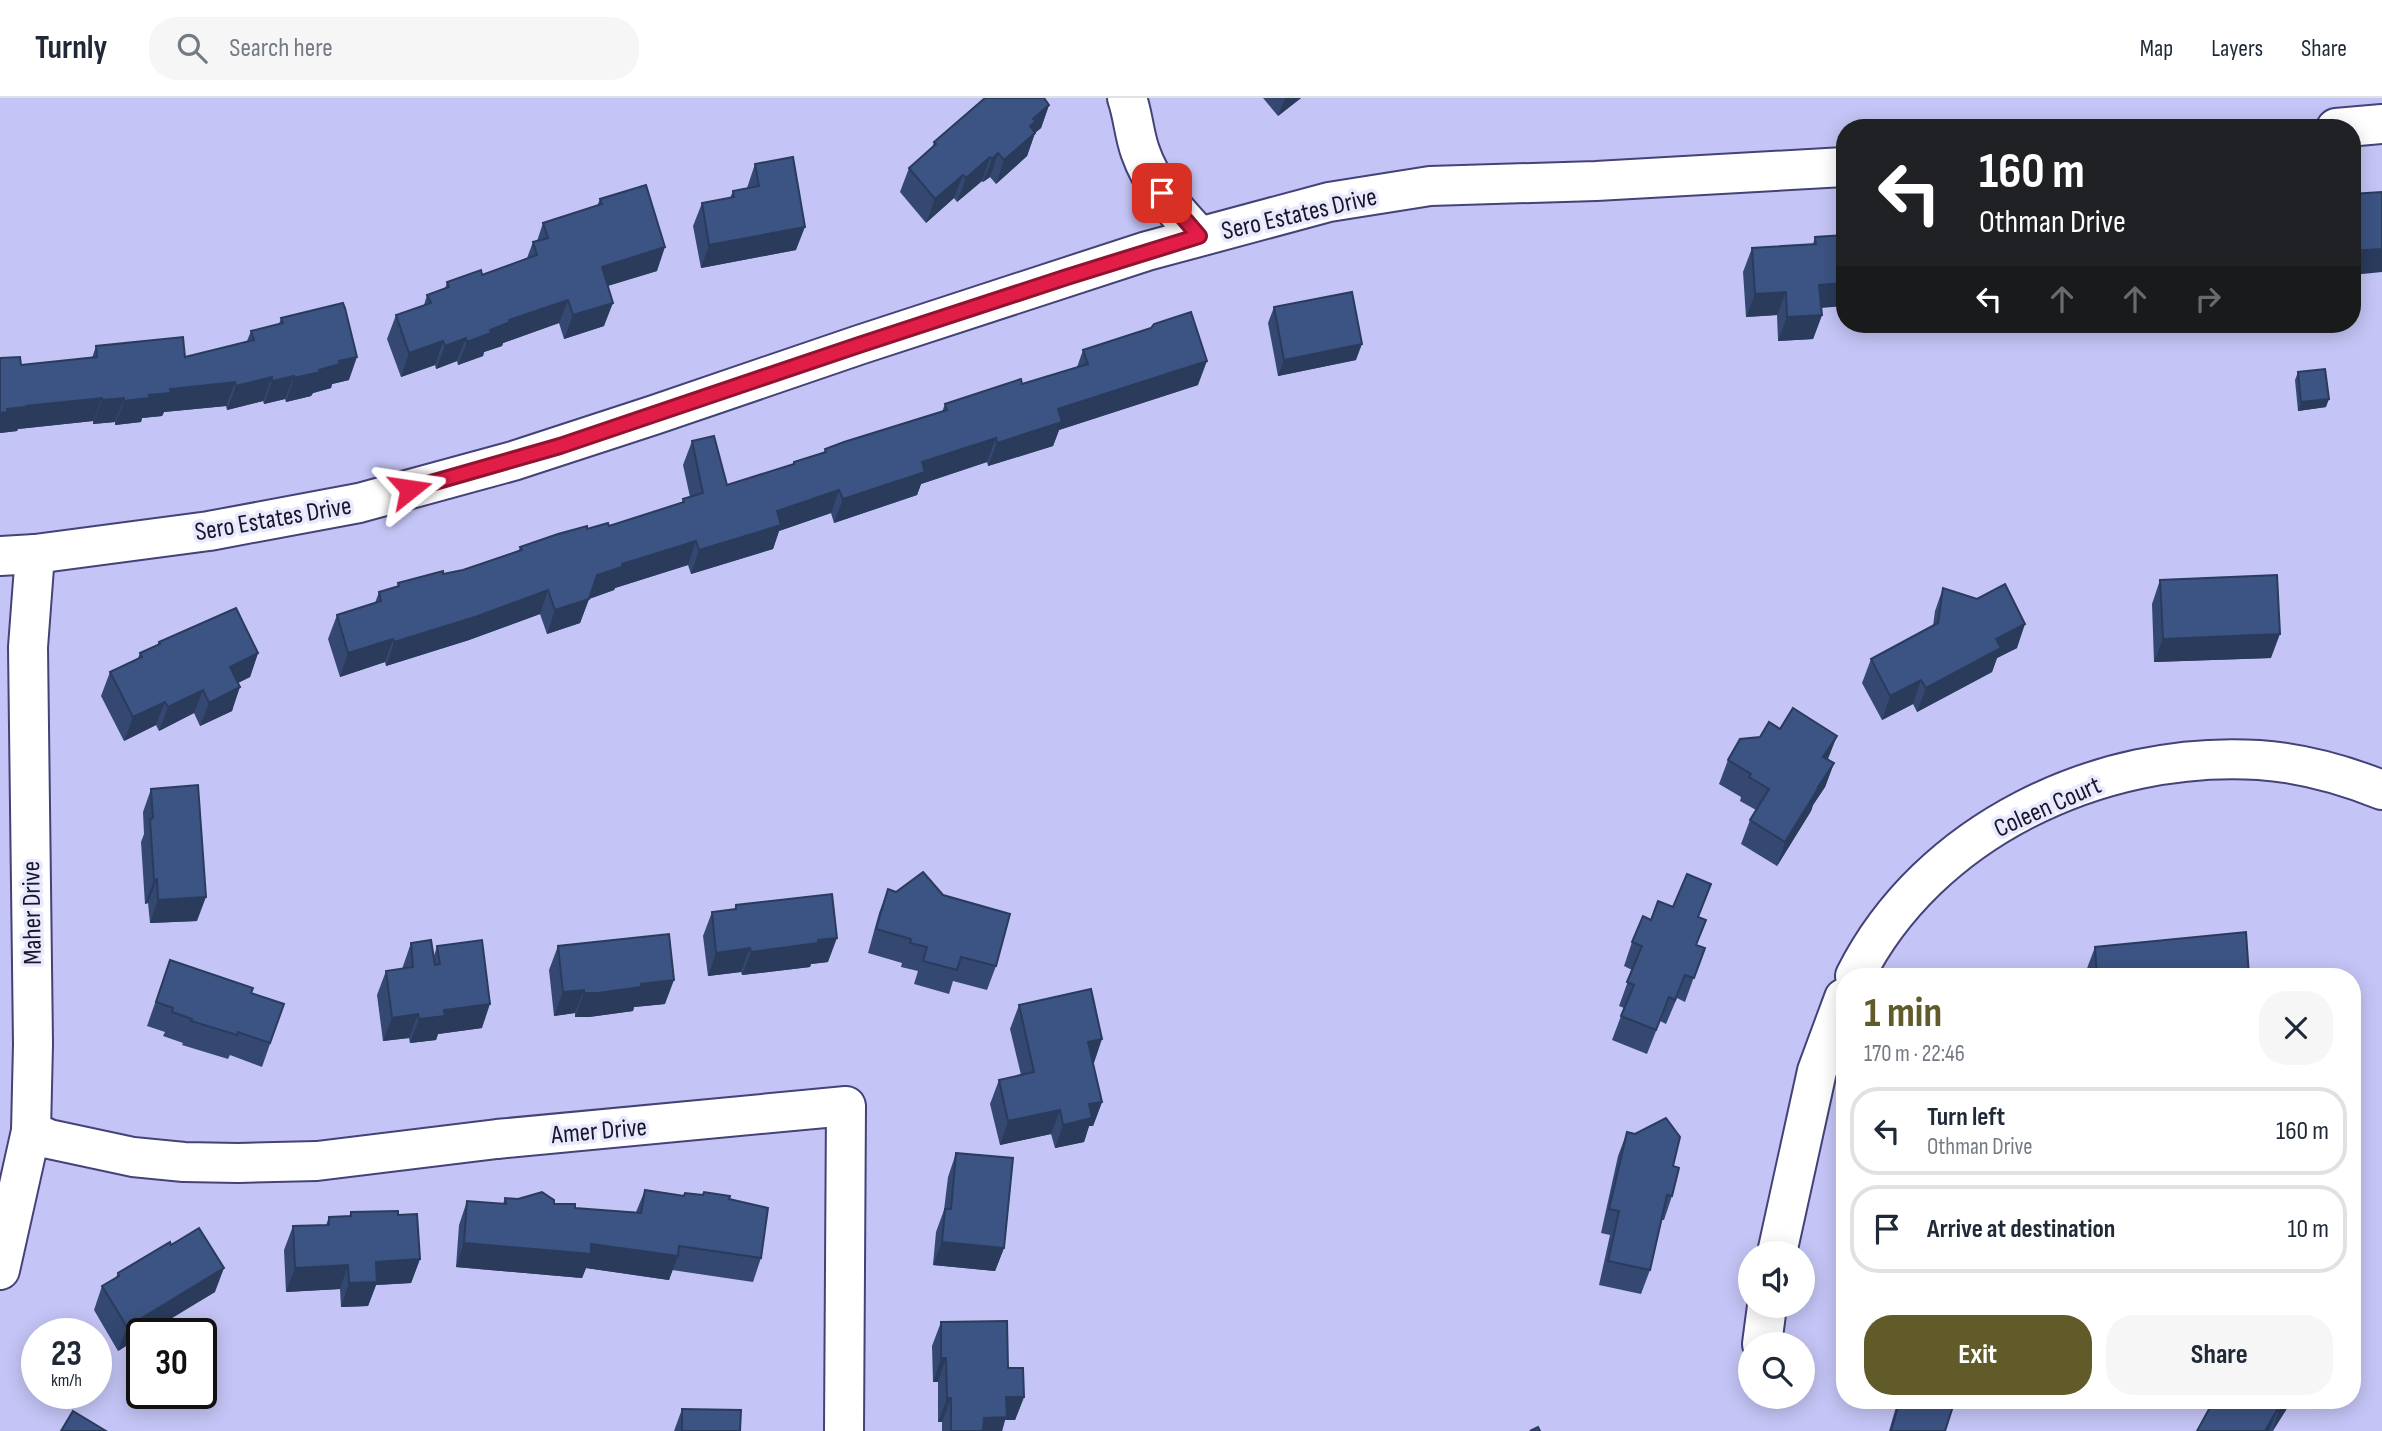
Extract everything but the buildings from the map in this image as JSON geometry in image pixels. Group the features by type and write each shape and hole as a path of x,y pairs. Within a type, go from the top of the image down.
{"street":[{"path":"1127,98 1140,151 1153,181 1199,236"},
{"path":"2361,126 2382,124"},
{"name":"Sero Estates Drive","path":"18,555 209,531 385,496 526,457 976,306 1199,236 1329,202 1430,186 1596,181 1836,167"},
{"name":"Maher Drive","path":"0,1270 31,1131 33,1044 28,647 18,555"},
{"name":"Coleen Court","path":"1860,968 1891,918 1968,844 2014,814 2079,785 2171,765 2258,760 2300,765 2343,775 2382,790"},
{"path":"1780,1241 1817,1071 1836,1020"},
{"name":"Amer Drive","path":"31,1131 49,1139 133,1157 211,1162 317,1161 497,1139 846,1106 844,1431"}],"route":[{"path":"410,489 560,446 859,345 1199,236 1162,193"}]}
